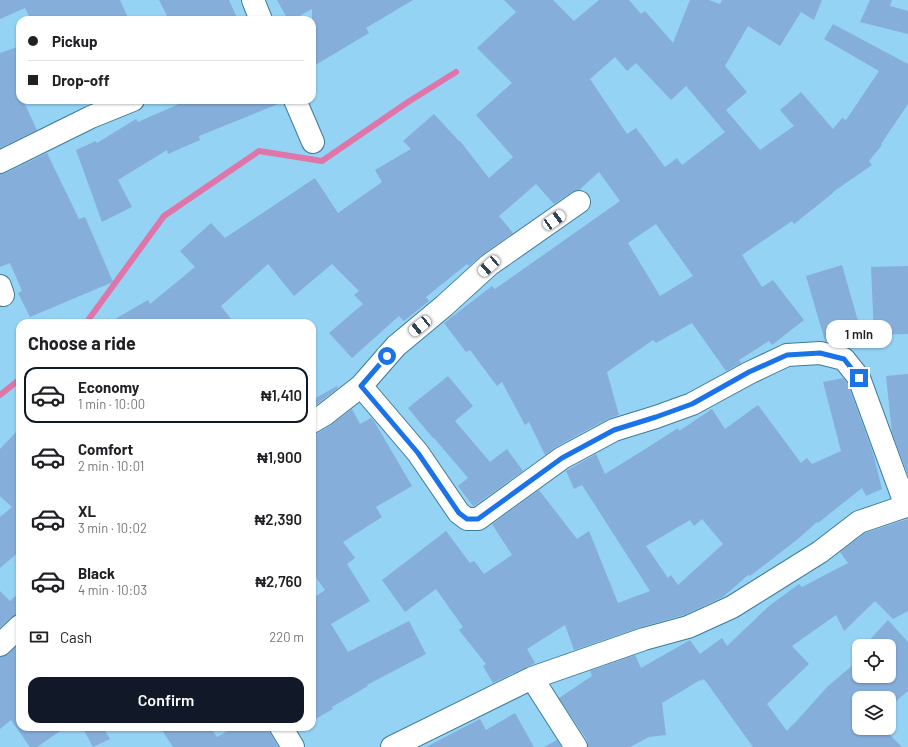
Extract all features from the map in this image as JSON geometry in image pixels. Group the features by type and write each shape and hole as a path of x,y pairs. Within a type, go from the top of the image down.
{"street":[{"path":"253,0 259,16"},
{"path":"0,162 91,117 123,104"},
{"path":"297,104 313,142"},
{"path":"316,420 324,416 361,386 396,346 489,266 579,202"},
{"path":"361,386 418,453 459,513 467,519 478,519 562,458 614,430 692,404 749,372 787,355 820,353 844,359 859,378 907,506 859,522 820,552 720,613 688,627 644,639 532,678 392,747"},
{"path":"0,645 16,630"},
{"path":"532,678 576,747"},
{"path":"283,731 293,747"}],"building":[{"path":"0,0 120,0 127,16 29,16 25,8 0,19"},
{"path":"159,0 229,0 236,16 167,16"},
{"path":"277,0 413,0 366,28 369,33 316,65 316,16 312,16 312,9 299,16 286,16"},
{"path":"504,0 553,0 574,21 599,0 629,0 641,14 645,11 673,43 690,0 709,0 720,4 722,0 822,0 814,20 801,12 780,46 748,26 725,66 747,92 726,110 760,150 794,126 780,110 801,92 833,129 842,118 846,120 879,71 824,39 833,24 908,64 908,104 881,144 882,145 869,161 872,165 833,192 794,224 792,221 742,255 762,287 773,280 804,320 772,345 769,341 739,360 741,363 726,371 692,323 656,343 653,340 607,372 619,415 585,431 556,447 545,455 529,422 525,425 502,382 497,386 470,350 466,352 444,323 492,286 495,289 620,201 599,172 579,190 572,192 554,204 536,184 499,216 513,233 469,266 467,264 426,297 429,301 404,321 399,316 352,358 329,333 363,304 354,295 359,291 332,264 294,296 268,264 221,306 231,319 115,319 148,300 150,304 195,267 180,251 211,223 225,238 315,178 338,213 382,182 375,170 411,149 403,141 434,114 460,141 489,178 513,157 476,115 512,83 477,48 516,12","holes":["615,57 627,71 636,63 671,100 686,86 725,132 682,165 677,158 665,167 636,128 627,134 590,79","656,224 693,276 660,296 628,243"]},
{"path":"870,0 892,0 890,6 908,11 908,34 860,22"},
{"path":"16,47 16,104 25,104 37,130 0,148 0,53"},
{"path":"179,104 278,104 199,136 200,140 168,154 167,150 118,180 132,207 102,222 76,150 96,141 97,143 136,119 138,122"},
{"path":"47,153 79,219 85,217 113,282 30,317 18,293 22,291 10,263 0,267 0,174 6,173"},
{"path":"842,265 862,335 834,344 825,341 806,276"},
{"path":"908,266 908,334 874,335 871,267"},
{"path":"908,374 908,475 892,433 886,376"},
{"path":"448,376 473,406 455,421 490,462 507,449 523,471 474,506 458,486 468,478 408,408"},
{"path":"843,378 848,384 873,453 882,489 866,496 862,488 750,576 748,575 723,597 684,615 641,627 574,650 565,625 527,649 535,663 493,683 483,666 486,664 459,630 463,627 436,589 405,612 382,580 446,531 470,563 474,561 484,574 512,555 492,524 539,490 577,539 589,531 618,603 650,591 582,485 574,489 566,471 596,454 605,474 678,428 679,431 712,409 725,429 758,405 801,463 807,458 812,464 841,451 823,382","holes":["702,519 723,544 678,585 671,575 668,578 646,546 690,520 694,526"]},
{"path":"337,386 338,388 316,405 316,398"},
{"path":"352,409 360,424 371,418 412,486 376,507 382,517 343,542 355,558 347,564 370,601 331,624 348,652 409,621 426,654 367,685 368,686 332,707 333,709 316,719 316,596 325,590 316,578 316,433 330,426"},
{"path":"16,432 16,554 0,568 0,517 12,507 0,496 0,449"},
{"path":"908,519 908,611 893,619 875,601 844,631 836,615 792,646 809,664 767,704 787,731 828,686 852,666 852,683 896,683 896,639 870,639 888,620 908,642 908,691 896,701 896,691 852,691 852,735 890,735 902,747 753,747 704,679 662,703 666,735 649,737 630,747 588,747 587,740 559,698 592,676 590,671 635,655 641,668 690,640 700,654 722,638 727,646 769,606 799,584 802,587 848,563 840,552 865,533"},
{"path":"0,591 10,601 16,596 16,615 0,628"},
{"path":"16,647 16,727 11,720 0,729 0,657 8,654"},
{"path":"515,713 534,747 426,747 480,719 486,730"},
{"path":"19,731 60,731 37,747 30,747"},
{"path":"84,731 105,731 110,739 93,747"},
{"path":"163,731 213,731 217,737 228,731 269,731 278,747 173,747"},
{"path":"557,740 561,747 544,747"}],"waterway":[{"path":"89,319 164,216 259,151 322,161 408,102 456,72"},
{"path":"0,395 16,382"}],"route":[{"path":"387,356 361,386 418,453 459,513 467,519 478,519 562,458 614,430 692,404 749,372 787,355 820,353 844,359 859,378"}]}
